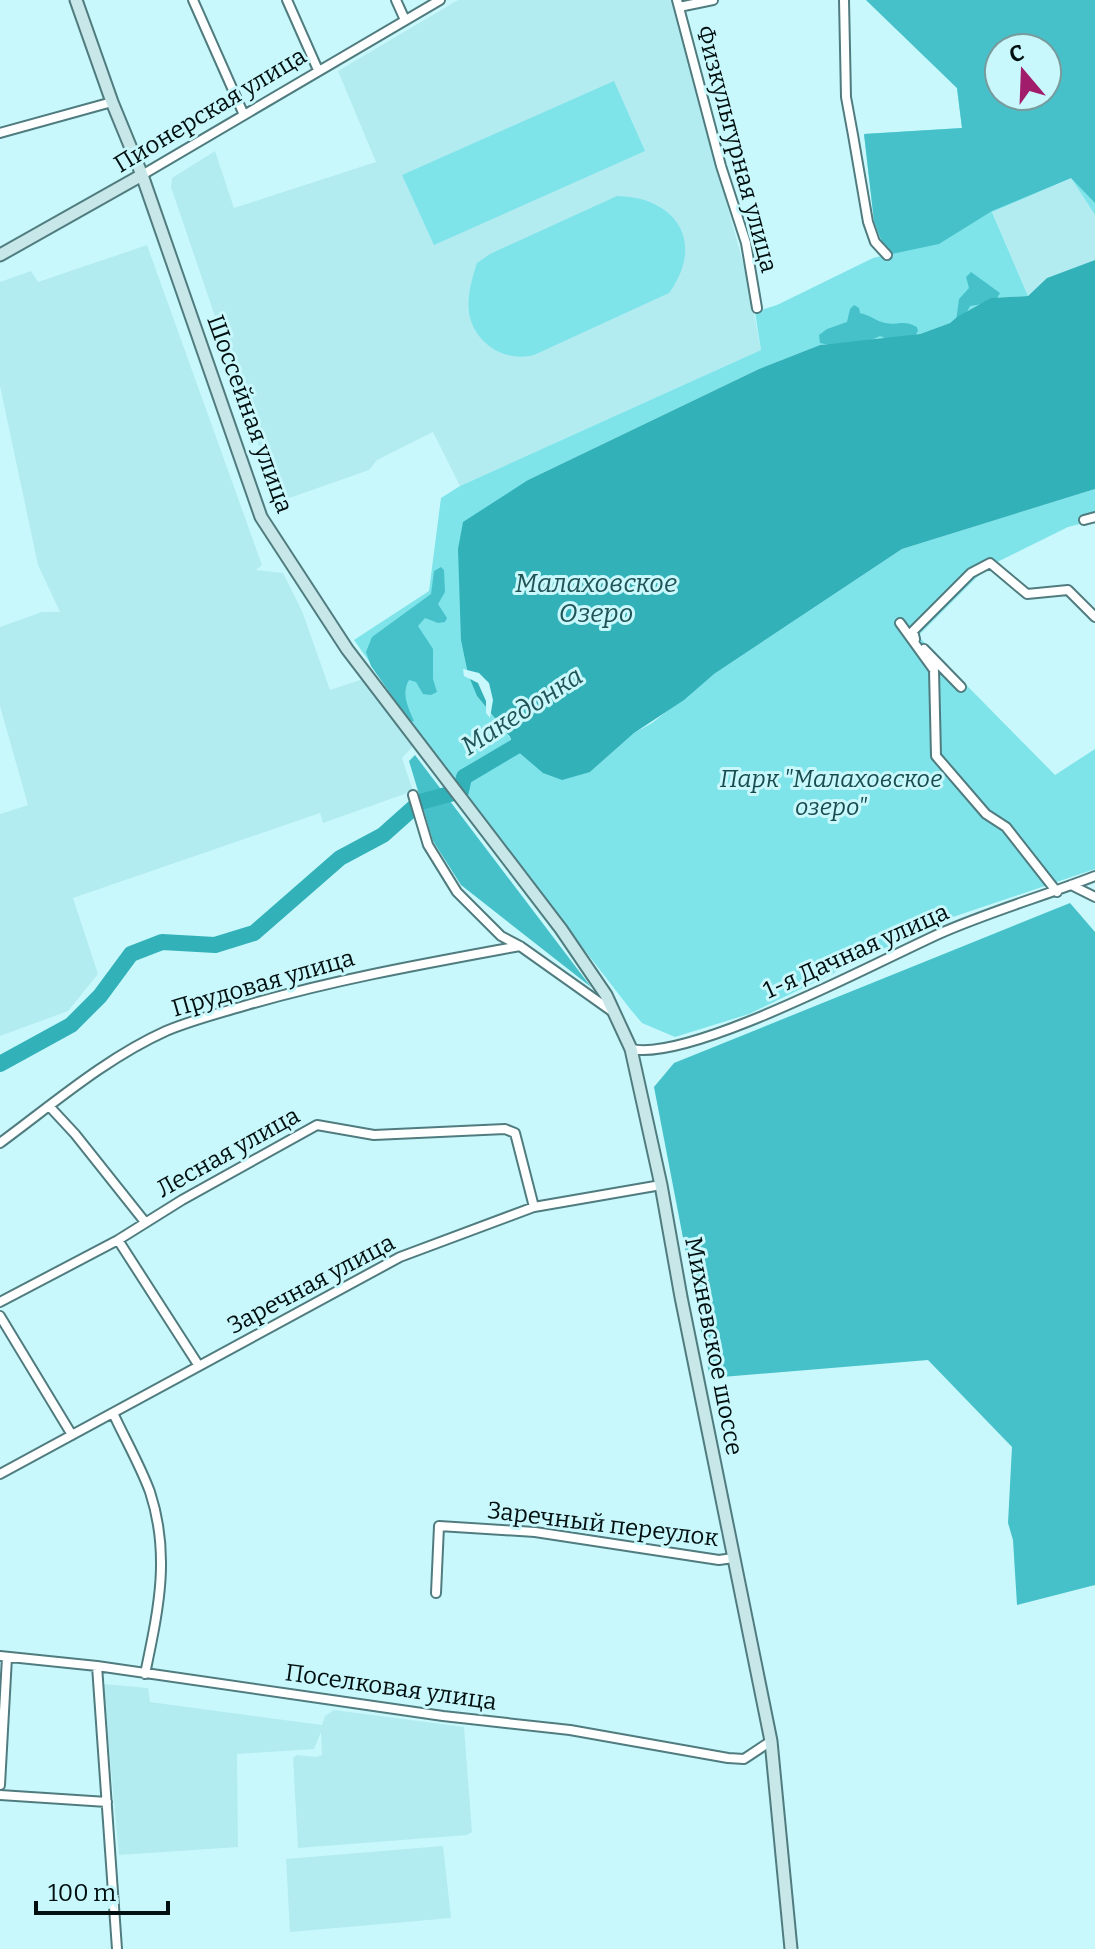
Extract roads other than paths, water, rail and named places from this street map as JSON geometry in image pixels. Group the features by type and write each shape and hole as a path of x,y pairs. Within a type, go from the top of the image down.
{"main road":[{"name":"Шоссейная улица","path":"76,0 142,175 261,517 347,649 462,802"},
{"name":"Пионерская улица","path":"0,255 142,175"},
{"name":"Михневское шоссе","path":"462,802 561,929 617,1015 631,1049 661,1185 771,1741 791,1949"}],"street":[{"path":"193,0 244,115"},
{"path":"287,0 318,70"},
{"path":"396,0 405,20"},
{"name":"Пионерская улица","path":"142,175 440,0"},
{"path":"678,4 713,0"},
{"path":"844,0 846,97 868,222 875,242 887,255"},
{"name":"Физкультурная улица","path":"678,4 721,166 746,243 757,308"},
{"path":"0,133 112,102"},
{"path":"1084,520 1095,517"},
{"path":"961,687 914,639 913,631 971,573 990,563 1027,594 1068,590 1094,614"},
{"path":"900,623 934,670 936,756 986,814 1006,827 1057,892"},
{"path":"413,795 428,845 457,892 501,936 520,946 617,1015"},
{"name":"1-я Дачная улица","path":"631,1049 641,1051 678,1045 760,1017 944,932 1094,879"},
{"path":"1071,885 1095,897"},
{"name":"Прудовая улица","path":"0,1143 118,1058 164,1032 294,992 520,946"},
{"path":"49,1106 145,1222"},
{"name":"Лесная улица","path":"0,1302 118,1240 317,1125 374,1135 505,1129 515,1133 534,1207"},
{"name":"Заречная улица","path":"0,1474 400,1257 534,1207 661,1185"},
{"path":"118,1240 199,1366"},
{"path":"0,1316 72,1435"},
{"path":"113,1413 149,1491 158,1531 161,1597 145,1674"},
{"name":"Заречный переулок","path":"436,1593 439,1526 535,1532 719,1560 733,1558"},
{"path":"0,1785 4,1657"},
{"name":"Поселковая улица","path":"4,1657 97,1666 443,1716 570,1730 728,1758 744,1759 771,1741"},
{"path":"97,1666 117,1949"},
{"path":"0,1795 107,1802"}],"water":[{"name":"Малаховское Озеро","path":"1095,260 1095,489 902,549 714,674 684,700 634,733 590,772 562,780 543,773 515,749 510,737 477,696 468,674 461,640 458,549 463,522 528,480 759,369 820,345 920,334 950,323 991,298 1028,296 1047,278"}],"waterway":[{"name":"Македонка","path":"0,1064 71,1025 100,996 131,954 162,942 215,945 254,933 340,858 383,835 420,802 461,791 464,777 530,738"}],"park label":[{"name":"Парк \"Малаховское озеро\"","path":"831,793"}]}
